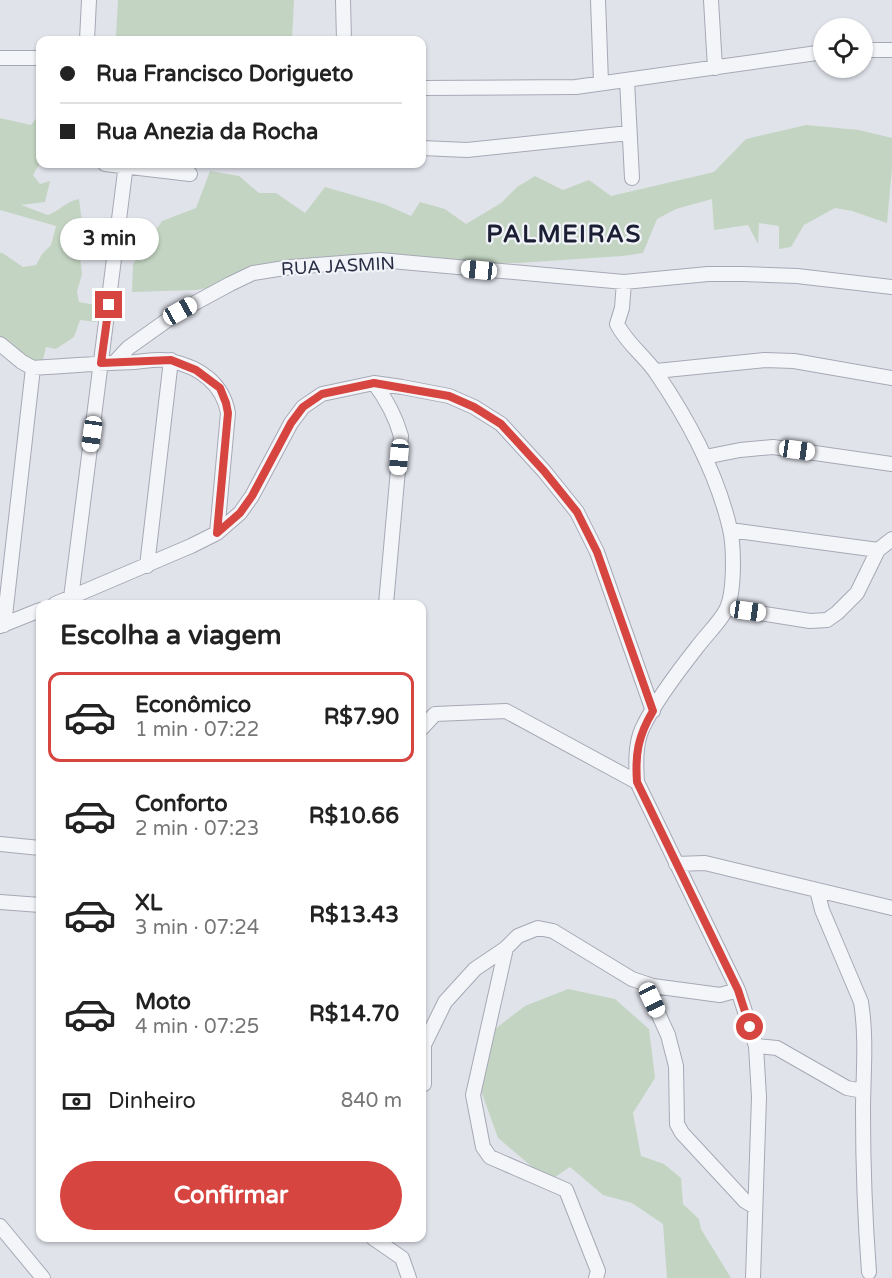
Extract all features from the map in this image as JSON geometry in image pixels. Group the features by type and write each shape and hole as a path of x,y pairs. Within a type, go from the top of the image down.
{"street":[{"path":"87,36 89,0"},
{"path":"343,0 344,36"},
{"path":"598,0 601,82"},
{"path":"711,0 715,68"},
{"path":"873,50 892,50"},
{"path":"426,88 576,87 813,54"},
{"path":"0,58 36,58"},
{"path":"627,80 632,177"},
{"path":"426,148 467,150 629,133"},
{"path":"71,598 126,168"},
{"path":"147,168 190,174"},
{"name":"RUA JASMIN","path":"115,363 128,348 180,311 253,273 269,270 380,260 624,282 708,274 743,274 797,276 892,287"},
{"path":"624,282 622,308 617,324 622,334 656,371 685,419 711,470 730,530 734,562 727,608 687,659 653,711 642,730 636,758 637,782 738,990 756,1046 759,1097 753,1278"},
{"path":"0,344 33,368 171,360 196,370 220,388 228,413 217,533"},
{"path":"147,566 171,360"},
{"path":"656,371 765,360 794,361 892,378"},
{"path":"33,368 2,626 36,612"},
{"path":"374,383 396,416 401,436 386,600"},
{"path":"66,600 147,566 217,533 240,513 252,496 291,423 303,407 322,394 374,383 449,396 474,407 501,424 544,471 577,512 597,552 653,711"},
{"path":"705,458 740,450 773,447 892,464"},
{"path":"730,530 878,550"},
{"path":"727,608 810,621 827,620 850,602 857,593 878,550 892,539"},
{"path":"426,724 435,714 506,711 637,782"},
{"path":"0,844 36,848"},
{"path":"676,864 705,863 892,908"},
{"path":"817,890 822,910 861,1002 866,1050 863,1091 863,1194 869,1272"},
{"path":"0,902 36,905"},
{"path":"426,1041 445,1002 475,969 506,948 518,936 538,928 553,931 632,979 653,986 720,995 738,990"},
{"path":"506,948 473,1095 483,1147 490,1156 566,1190 598,1271 596,1278"},
{"path":"653,986 652,1000 669,1035 676,1066 677,1124 682,1133 745,1201 755,1207"},
{"path":"756,1046 777,1048 847,1088 863,1091"},
{"path":"0,1226 43,1278"},
{"path":"379,1242 402,1258 409,1278"}],"green space":[{"path":"118,0 294,0 292,36 116,36"},
{"path":"0,118 31,125 36,119 37,168 33,175 40,184 50,181 45,202 21,205 48,215 79,199 84,237 80,257 82,274 77,292 79,302 101,306 96,322 80,320 74,337 56,349 46,347 41,368 0,339 0,254 1,252 23,267 36,265 51,245 56,226 0,210"},
{"path":"806,125 859,130 892,138 887,223 852,211 835,208 804,225 791,247 779,249 779,226 759,223 758,244 748,225 714,230 712,199 676,209 657,219 643,253 518,263 339,264 196,290 132,292 133,264 162,221 196,208 210,171 239,176 259,193 276,193 305,213 325,187 384,204 411,216 420,202 445,209 466,224 501,203 517,187 535,176 563,190 589,180 611,196 714,172 746,139"},
{"path":"568,989 615,999 649,1029 655,1078 633,1113 641,1156 664,1164 681,1178 683,1204 699,1219 701,1229 731,1278 667,1278 663,1224 632,1203 603,1195 570,1167 549,1181 498,1138 475,1074 487,1035 525,1006"}],"district":[{"name":"PALMEIRAS","path":"564,234"}],"route":[{"path":"109,305 101,363 171,360 196,370 220,388 228,413 217,533 240,513 252,496 291,423 303,407 322,394 374,383 449,396 474,407 501,424 544,471 577,512 597,552 653,711 642,730 636,758 637,782 738,990 750,1027"}]}
